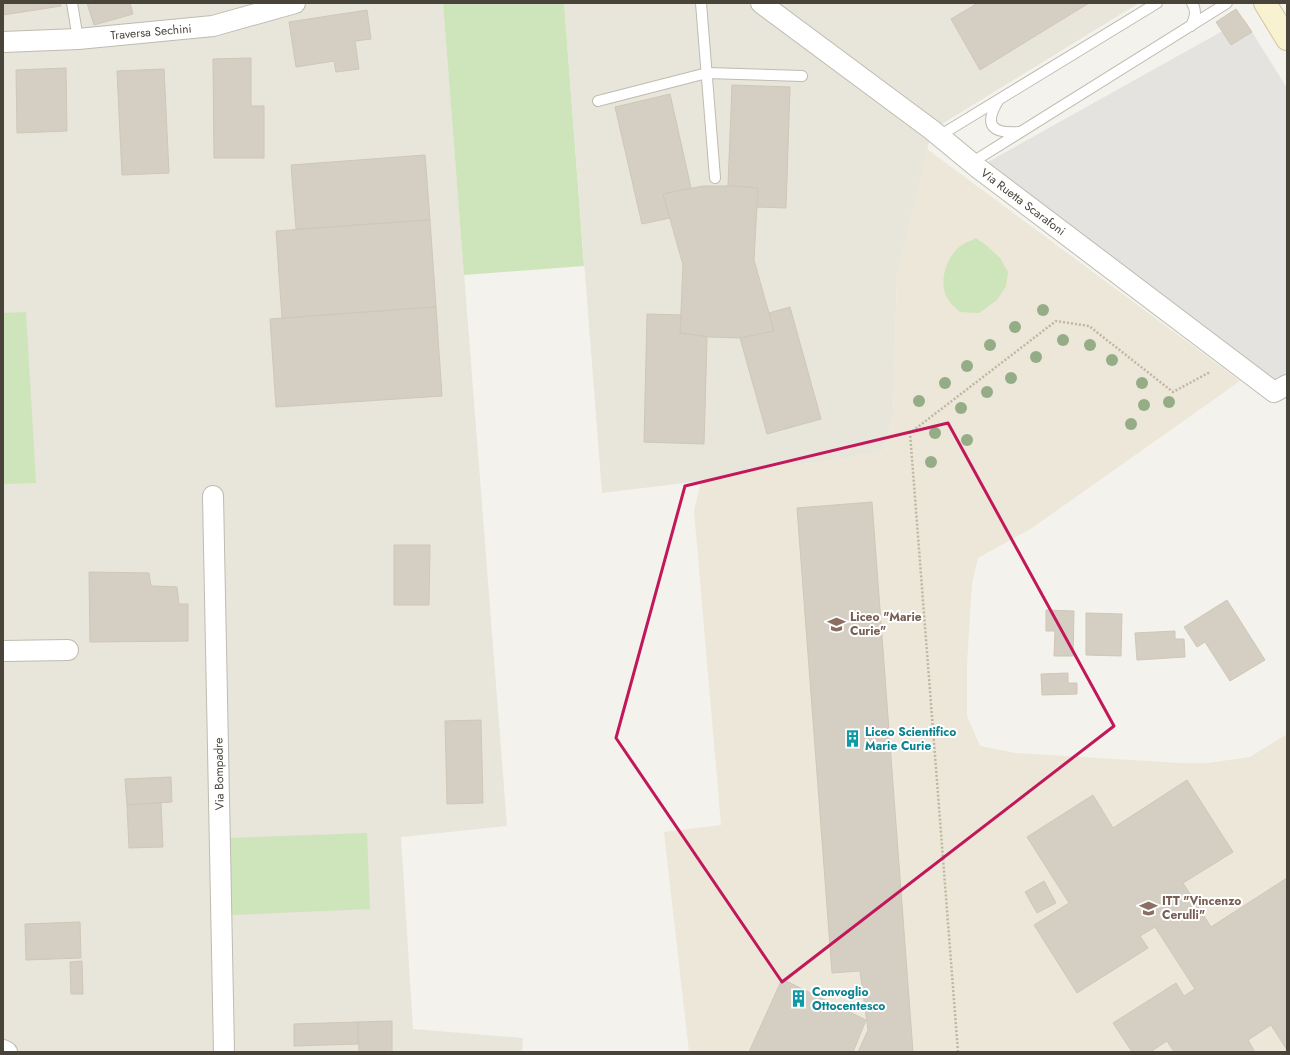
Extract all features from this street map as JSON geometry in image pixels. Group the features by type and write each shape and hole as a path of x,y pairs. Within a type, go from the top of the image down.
{"street":[{"name":"Traversa Sechini","path":"3,42 78,39 213,26 295,3"},
{"name":"Via Ruetta Scarafoni","path":"761,3 939,136 971,163 1274,392 1287,385"},
{"path":"1266,3 1287,39"},
{"name":"Via Bompadre","path":"213,496 224,1052"},
{"path":"3,651 68,650"},
{"path":"3,1050 7,1052"}],"lane":[{"path":"72,3 78,39"},
{"path":"701,3 715,178"},
{"path":"939,136 1157,3"},
{"path":"1192,3 1195,12 1192,26"},
{"path":"971,163 1227,3"},
{"path":"598,101 707,73 802,76"},
{"path":"1000,99 991,115 993,126 1000,131 1020,132"}],"path":[{"path":"958,1052 910,433 1056,321 1089,326 1173,392 1231,360"}],"highlighted area":[{"path":"948,423 1114,726 782,982 616,738 685,486"}],"shaded area":[{"path":"3,3 443,3 507,826 401,837 413,1029 523,1038 522,1052 3,1052"},
{"path":"564,3 1139,3 932,130 897,275 893,416 883,451 831,461 764,468 701,481 602,493"},
{"path":"1244,19 1287,88 1287,376 1274,383 988,162"},
{"name":"Liceo \"Marie Curie\"","path":"927,149 1240,381 1032,528 978,558 972,584 967,664 967,716 980,746 1015,753 1181,763 1208,763 1250,757 1287,734 1287,1052 689,1052 664,832 721,825 694,511 701,481 764,468 831,461 883,451 893,416 897,275"}],"green space":[{"path":"443,3 564,3 584,266 464,275"},
{"path":"976,238 1000,258 1008,272 1006,286 997,300 979,313 960,312 950,302 945,294 945,271 956,250"},
{"path":"26,312 36,483 3,484 3,313"},
{"path":"367,833 370,909 231,915 228,838"}],"building":[{"path":"3,3 60,3 61,6 3,15"},
{"path":"87,3 130,3 133,14 94,25"},
{"path":"978,3 1089,3 980,70 951,19"},
{"path":"1236,9 1252,32 1231,45 1216,22"},
{"path":"367,10 371,39 355,41 359,69 336,72 334,61 296,67 289,22"},
{"path":"251,58 251,106 264,106 264,158 214,158 213,59"},
{"path":"66,68 67,131 17,133 16,70"},
{"path":"164,69 169,173 122,175 117,71"},
{"path":"732,85 790,87 786,208 757,207 758,188 728,186"},
{"path":"670,94 691,188 663,194 670,218 642,224 615,107"},
{"path":"425,155 430,220 296,229 291,165"},
{"path":"703,186 758,188 754,260 774,331 740,338 709,337 680,333 683,265 663,194"},
{"path":"430,220 436,307 282,318 276,231"},
{"path":"436,307 442,396 276,407 270,319"},
{"path":"790,307 821,419 767,434 740,338 774,331 769,313"},
{"path":"647,314 681,315 680,333 707,337 704,444 644,442"},
{"name":"Liceo Scientifico Marie Curie","path":"872,502 913,1052 858,1052 868,1030 860,971 832,973 797,508"},
{"path":"394,545 430,545 429,605 394,605"},
{"path":"89,572 149,573 151,586 177,587 179,604 188,604 188,641 90,642"},
{"path":"1227,600 1265,660 1230,681 1205,642 1197,647 1184,627"},
{"path":"1046,610 1074,611 1073,656 1054,656 1055,631 1046,631"},
{"path":"1086,613 1122,614 1121,656 1086,655"},
{"path":"1175,631 1175,639 1184,639 1185,657 1137,660 1135,633"},
{"path":"1068,673 1068,683 1077,683 1077,694 1042,695 1041,674"},
{"path":"481,720 483,803 447,804 445,721"},
{"path":"171,777 172,802 127,805 125,779"},
{"path":"1187,780 1233,852 1183,883 1211,927 1287,878 1287,1050 1271,1025 1248,1040 1255,1052 1174,1052 1167,1041 1150,1052 1132,1052 1113,1023 1176,983 1184,996 1195,989 1155,927 1140,936 1148,948 1077,993 1034,925 1069,903 1027,837 1093,795 1113,828"},
{"path":"161,803 163,847 129,848 127,805"},
{"path":"1044,881 1056,903 1037,913 1025,892"},
{"path":"80,922 81,958 26,960 25,924"},
{"path":"82,961 83,994 71,994 70,962"},
{"name":"Convoglio Ottocentesco","path":"782,979 866,1020 853,1052 749,1052"},
{"path":"392,1021 392,1052 359,1052 358,1022"},
{"path":"358,1022 358,1044 294,1046 294,1024"}],"place":[{"name":"Liceo \"Marie Curie\"","path":"837,624"},
{"name":"Liceo Scientifico Marie Curie","path":"852,739"},
{"name":"ITT \"Vincenzo Cerulli\"","path":"1149,908"},
{"name":"Convoglio Ottocentesco","path":"799,999"}]}
